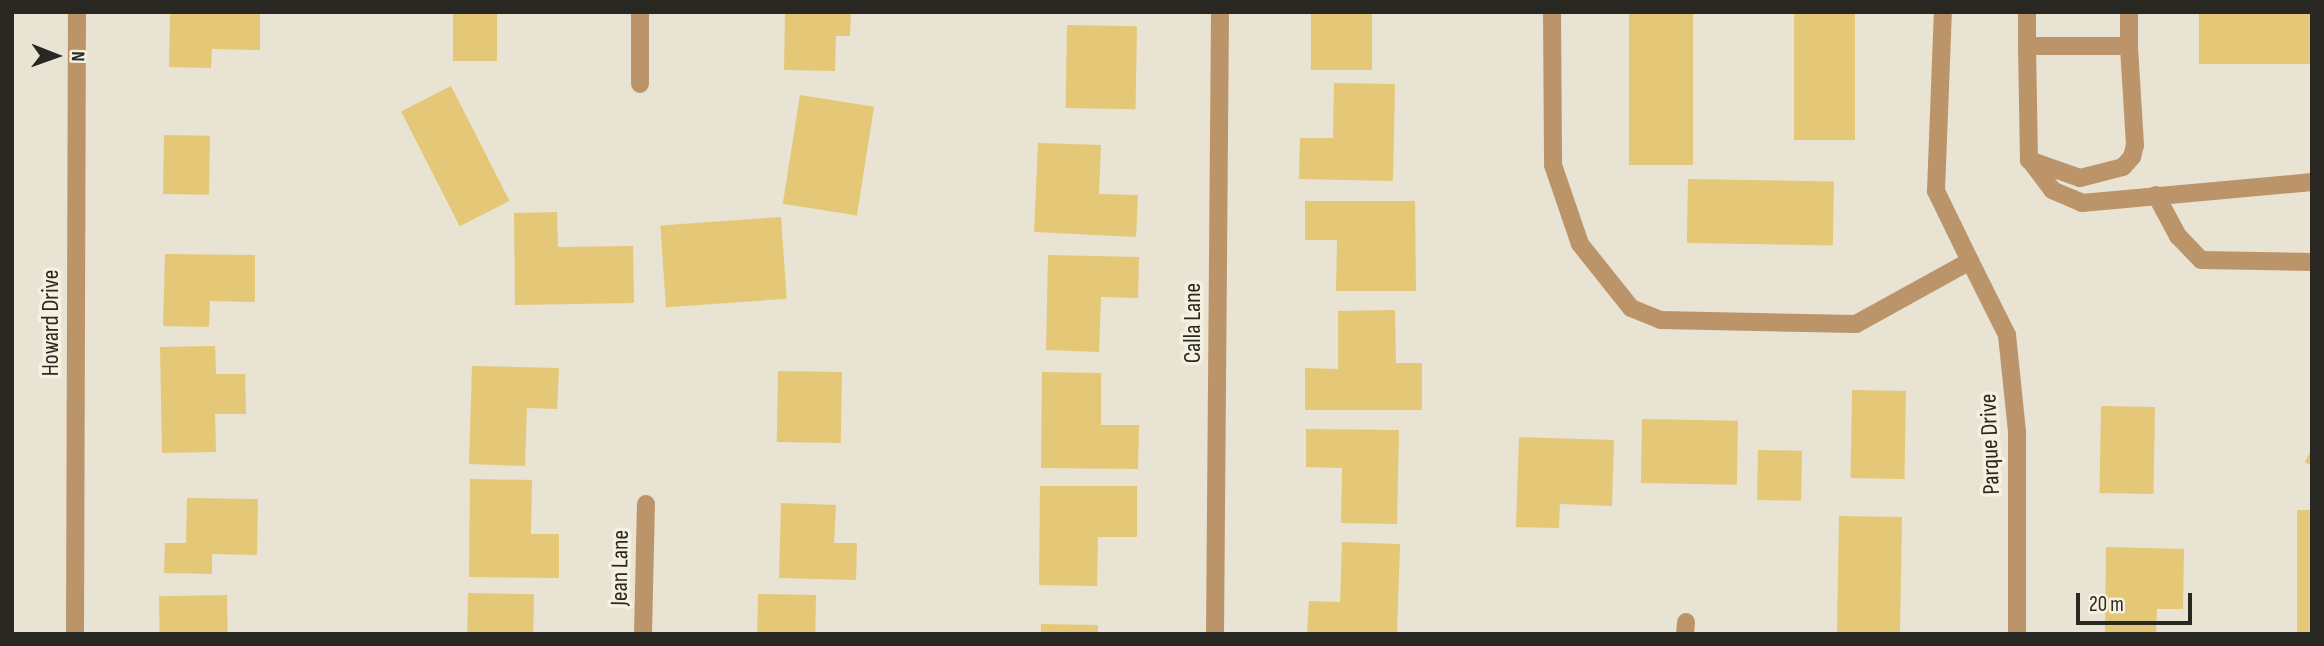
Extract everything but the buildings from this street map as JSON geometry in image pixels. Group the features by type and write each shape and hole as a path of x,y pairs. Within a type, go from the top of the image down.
{"street":[{"name":"Howard Drive","path":"75,634 77,12"},
{"path":"640,12 640,84"},
{"name":"Calla Lane","path":"1215,634 1220,12"},
{"path":"1552,12 1553,166 1580,244 1631,307 1661,320 1856,324 1970,261"},
{"name":"Parque Drive","path":"1943,12 1936,191 2007,335 2017,431 2017,634"},
{"path":"2027,12 2029,160 2052,190 2082,203 2123,202 2156,195 2312,182"},
{"path":"2029,160 2080,178 2123,167 2135,145 2129,12"},
{"path":"2027,46 2129,46"},
{"path":"2156,195 2178,236 2201,260 2312,262"},
{"name":"Jean Lane","path":"643,634 646,504"}]}
